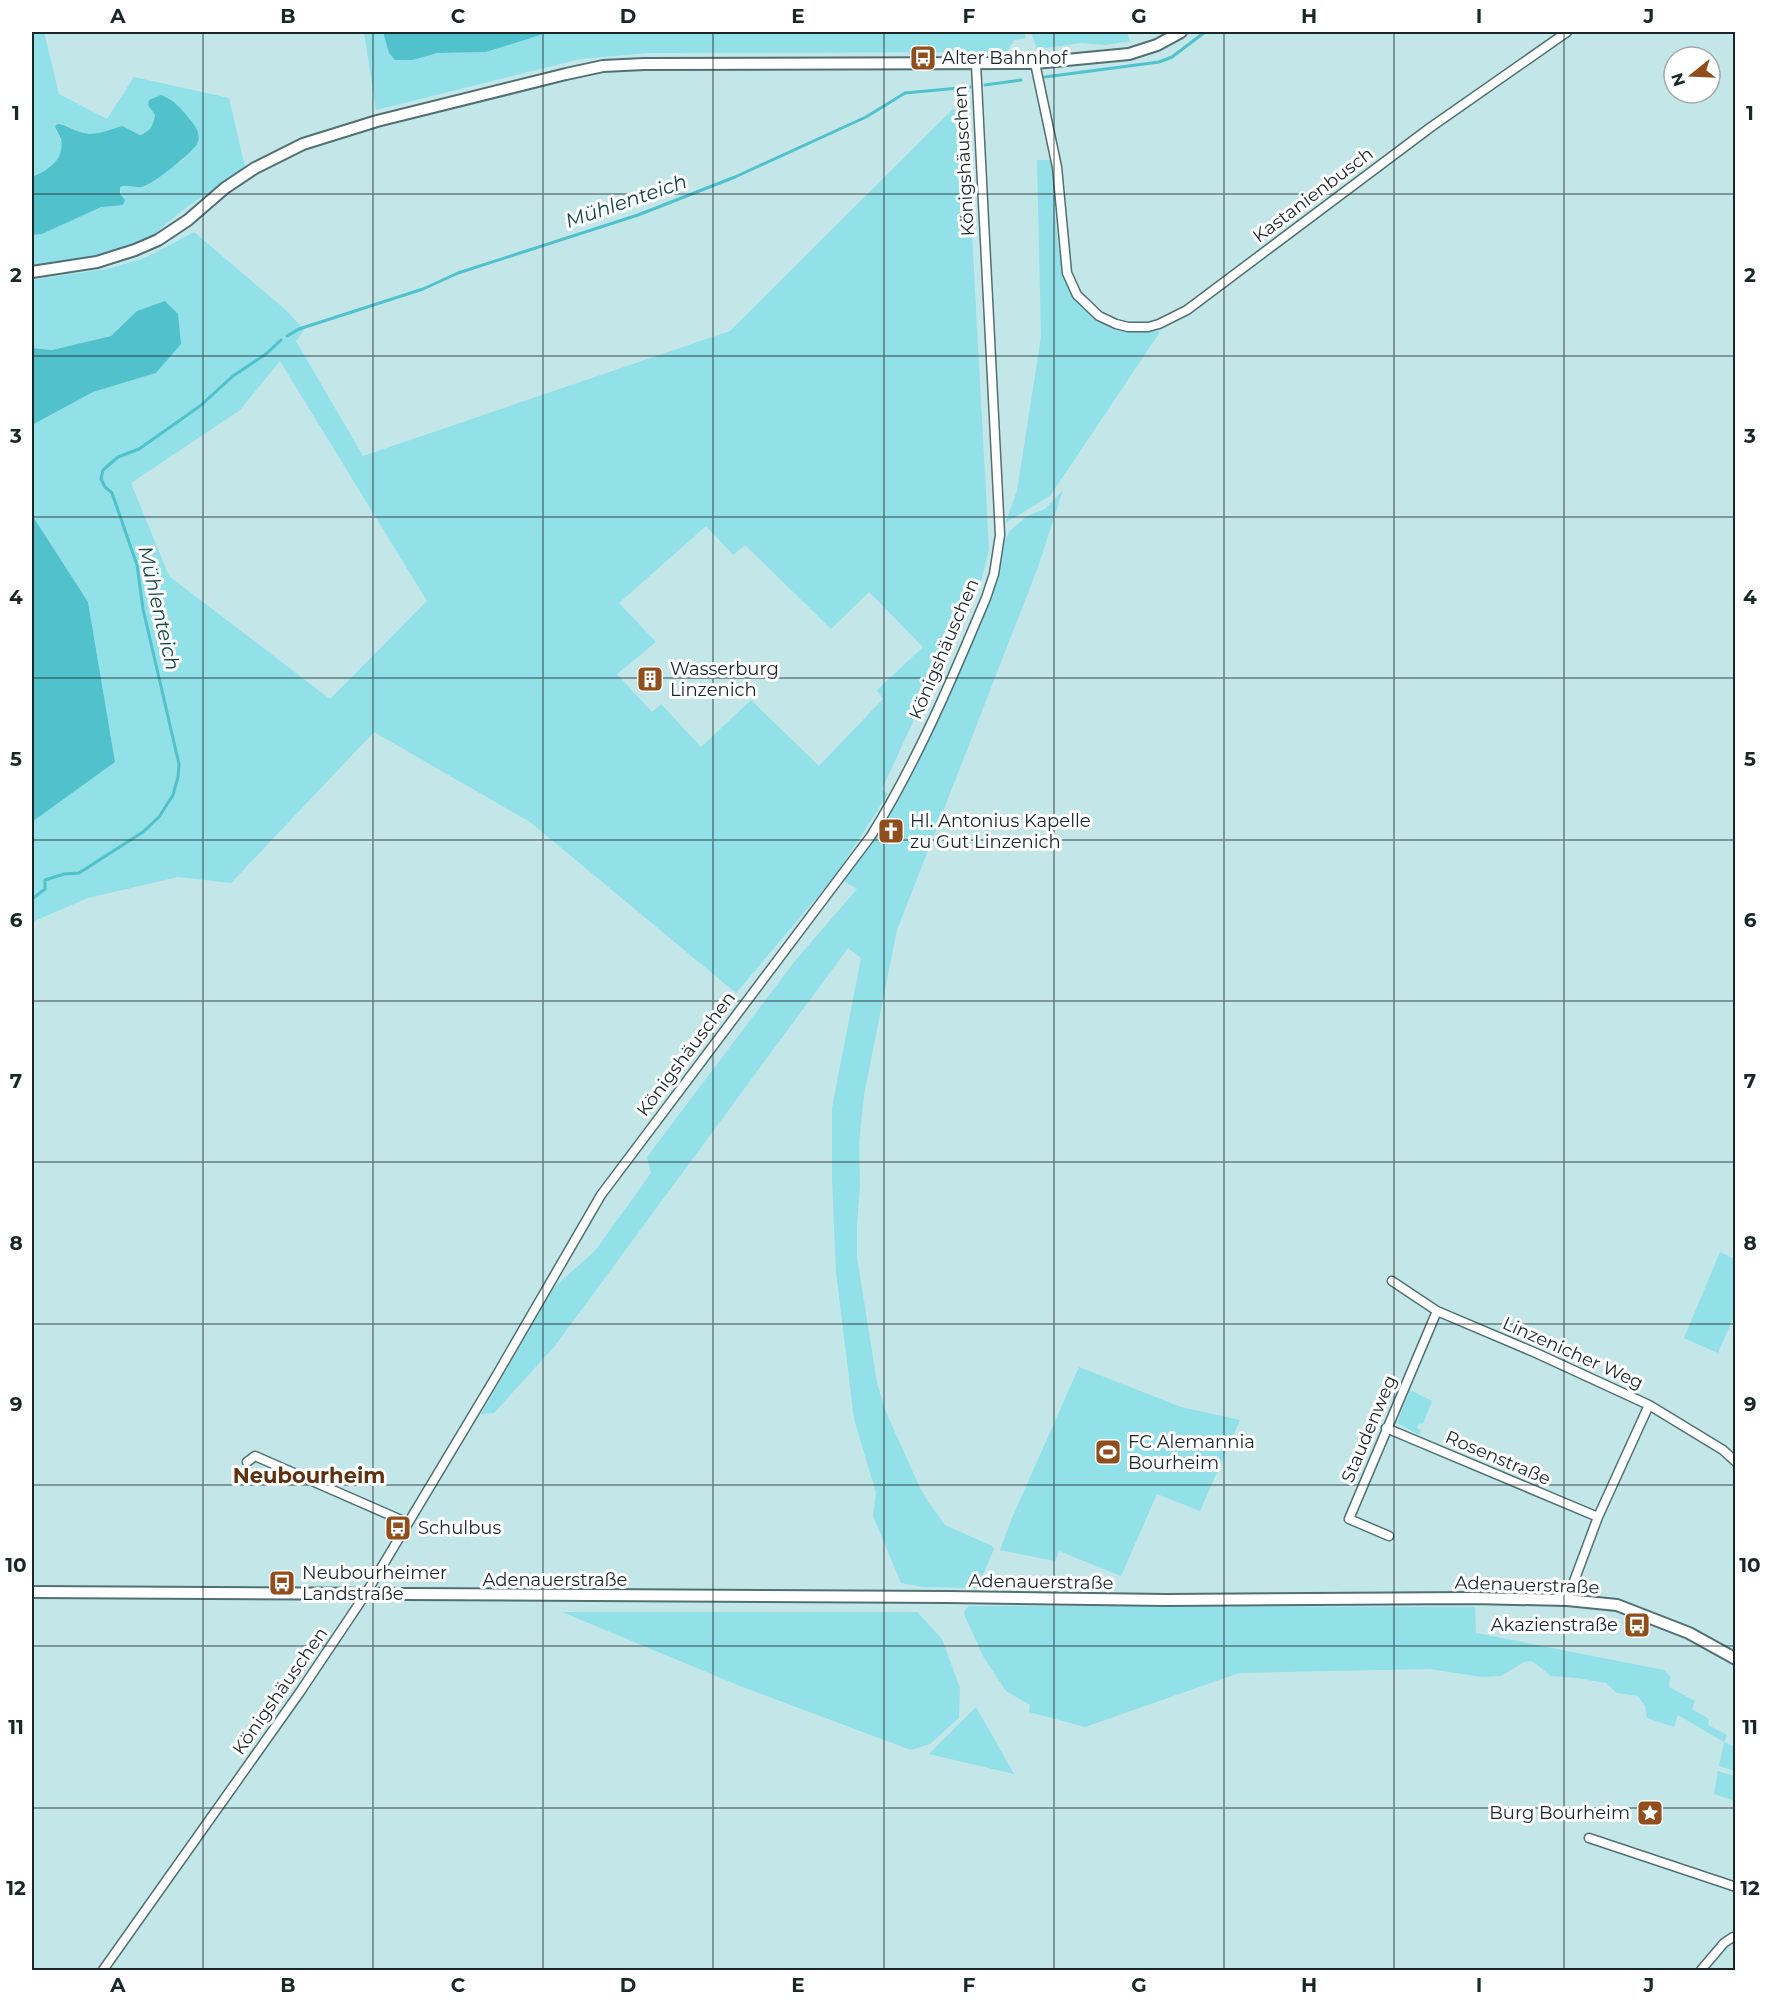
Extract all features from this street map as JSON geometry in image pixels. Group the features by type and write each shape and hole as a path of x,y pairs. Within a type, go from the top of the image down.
{"street":[{"path":"32,272 96,262 158,240 188,220 225,188 255,168 303,144 377,122 603,66 1035,63 1129,54 1156,45 1180,32"},
{"name":"Kastanienbusch","path":"1035,63 1056,156 1067,268 1074,289 1091,310 1103,319 1116,324 1141,327 1167,321 1187,310 1431,127 1567,32"},
{"name":"Königshäuschen","path":"103,1971 300,1692 365,1595 602,1195 876,828 921,745 986,598 994,574 1000,535 976,64"},
{"name":"Linzenicher Weg","path":"1392,1281 1437,1311 1649,1405 1723,1450 1736,1462"},
{"name":"Staudenweg","path":"1389,1536 1348,1519 1437,1311"},
{"path":"1567,1600 1598,1517 1649,1405"},
{"name":"Rosenstraße","path":"1386,1428 1598,1517"},
{"path":"246,1461 255,1456 408,1523"},
{"name":"Adenauerstraße","path":"32,1592 1166,1600 1473,1598 1567,1600 1617,1605 1689,1633 1736,1659"},
{"path":"1588,1838 1736,1887"},
{"path":"1701,1971 1724,1943 1733,1937 1736,1938"}],"shaded area":[{"path":"32,32 44,32 59,94 107,119 134,77 229,98 245,167 184,209 151,237 121,249 72,263 32,268 32,235 42,234 101,206 123,205 125,200 119,188 124,185 145,187 185,158 155,115 150,130 145,134 114,129 90,134 67,125 56,131 62,146 57,159 46,170 32,177"},
{"path":"364,32 383,32 389,53 395,60 413,60 437,53 486,52 550,32 1024,32 1026,38 1014,40 1007,52 648,53 580,59 376,110"},
{"path":"383,32 550,32 486,52 437,53 413,60 395,60 389,53"},
{"path":"1031,32 1127,32 1130,41 1105,45 1081,43 1037,49"},
{"path":"161,95 178,106 195,127 199,138 194,148 147,185 120,187 120,193 125,200 123,205 101,207 42,234 32,235 32,177 44,171 58,158 62,146 55,126 58,124 91,134 122,126 140,135 149,130 154,119 155,115 148,105 149,100"},
{"path":"953,109 961,114 966,122 989,550 981,581 972,594 882,789 888,794 835,876 736,993 530,822 374,732 231,883 178,877 88,898 32,922 32,822 115,762 88,602 32,515 32,425 93,392 156,373 137,311 111,336 52,350 32,348 32,280 112,268 147,257 194,232 287,311 304,330 296,341 363,456 730,331","holes":["280,361 427,601 330,699 169,576 131,483 240,410","706,526 733,555 745,545 831,629 869,592 923,647 877,690 883,699 819,766 751,700 701,747 661,704 652,712 617,674 656,642 619,603"]},
{"path":"1037,160 1052,160 1056,231 1062,266 1075,299 1093,317 1121,330 1150,329 1160,332 1050,496 1005,523 1017,491 1041,337"},
{"path":"165,301 178,314 181,344 156,373 93,392 32,425 32,348 52,350 111,336 137,311"},
{"path":"1063,490 1038,567 897,930 864,1095 859,1144 857,1257 877,1383 886,1412 920,1488 931,1506 945,1525 992,1546 994,1549 977,1588 923,1587 901,1583 873,1516 876,1493 854,1419 836,1272 832,1108 861,958 848,948 554,1347 494,1413 481,1414 554,1287 595,1251 651,1173 647,1157 794,962 857,889 844,881 887,817 920,754 996,579 1003,543 1010,531 1027,516 1045,509"},
{"path":"32,515 88,602 115,762 32,822"},
{"path":"1720,1252 1735,1259 1735,1314 1718,1353 1684,1338"},
{"name":"FC Alemannia Bourheim","path":"1079,1367 1181,1407 1240,1420 1200,1511 1157,1494 1121,1576 1059,1551 1055,1561 1000,1550"},
{"path":"1410,1390 1432,1401 1423,1424 1419,1423 1417,1428 1421,1430 1419,1435 1397,1423"},
{"path":"969,1606 1475,1607 1476,1633 1664,1670 1670,1676 1669,1687 1695,1701 1692,1709 1709,1719 1708,1725 1727,1735 1724,1742 1678,1715 1674,1727 1647,1718 1645,1706 1638,1696 1617,1693 1606,1683 1551,1676 1532,1661 1524,1662 1501,1676 1482,1677 1429,1669 1239,1673 1085,1727 1029,1712 1030,1705 1006,1691 983,1656 964,1614"},
{"path":"562,1612 917,1612 942,1639 960,1688 959,1718 930,1744 911,1750 740,1686"},
{"path":"976,1707 1014,1774 929,1754"},
{"path":"1724,1742 1735,1747 1735,1771 1719,1766"},
{"path":"1718,1771 1735,1776 1735,1801 1714,1794"}],"waterway":[{"name":"Mühlenteich","path":"1045,77 1159,62 1172,57 1205,32"},
{"name":"Mühlenteich","path":"985,85 1021,80"},
{"name":"Mühlenteich","path":"287,336 299,329 423,289 458,273 638,215 735,177 866,117 905,93 970,87"},
{"name":"Mühlenteich","path":"32,899 45,889 45,880 64,874 79,873 143,832 159,817 173,795 178,777 179,764 143,609 137,565 112,493 101,479 103,470 118,457 139,449 200,406 233,376 266,354 281,340"}],"place":[{"name":"Alter Bahnhof","path":"923,58"},
{"name":"Wasserburg Linzenich","path":"650,679"},
{"name":"Hl. Antonius Kapelle zu Gut Linzenich","path":"891,831"},
{"name":"FC Alemannia Bourheim","path":"1108,1452"},
{"name":"Schulbus","path":"398,1528"},
{"name":"Neubourheimer Landstraße","path":"282,1583"},
{"name":"Akazienstraße","path":"1637,1625"},
{"name":"Burg Bourheim","path":"1650,1813"}],"district":[{"name":"Neubourheim","path":"309,1475"}]}
